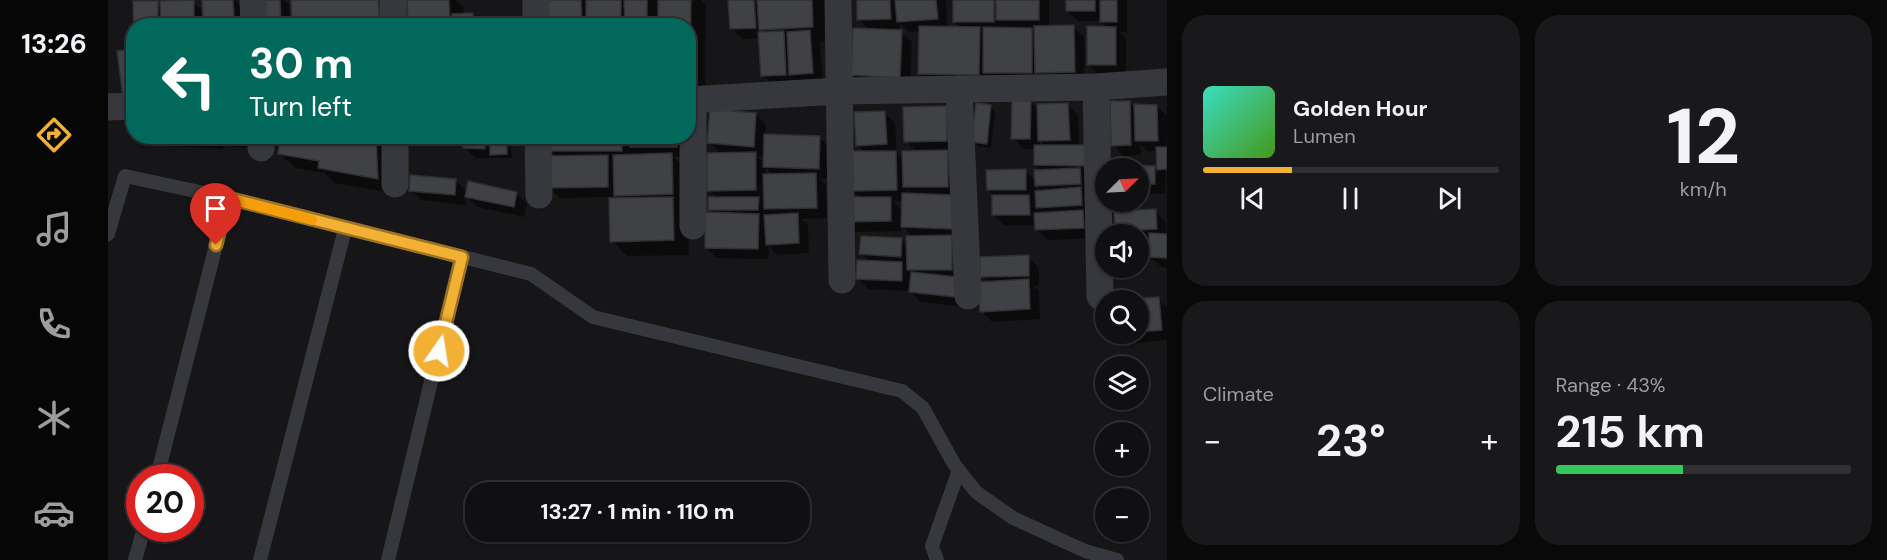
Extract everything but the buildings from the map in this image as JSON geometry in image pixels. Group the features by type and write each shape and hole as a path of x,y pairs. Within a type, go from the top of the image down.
{"street":[{"path":"253,0 254,18"},
{"path":"393,0 393,18"},
{"path":"536,0 536,18"},
{"path":"838,0 842,280"},
{"path":"696,100 839,91 1096,87 1167,82"},
{"path":"1096,87 1100,290"},
{"path":"959,89 968,296"},
{"path":"108,107 126,106"},
{"path":"395,144 395,184"},
{"path":"538,144 539,195"},
{"path":"692,144 693,226"}],"lane":[{"path":"108,234 125,176 228,198 531,274 593,317 902,392 923,408 959,470 976,492 1013,518 1084,555 1116,560"},
{"path":"160,464 228,198"},
{"path":"261,560 345,229"},
{"path":"388,560 462,257"},
{"path":"937,560 932,546 959,470"},
{"path":"135,560 140,542"}],"slow traffic":[{"path":"238,201 312,220"}],"route":[{"path":"216,245 228,198 462,257 439,351"}]}
